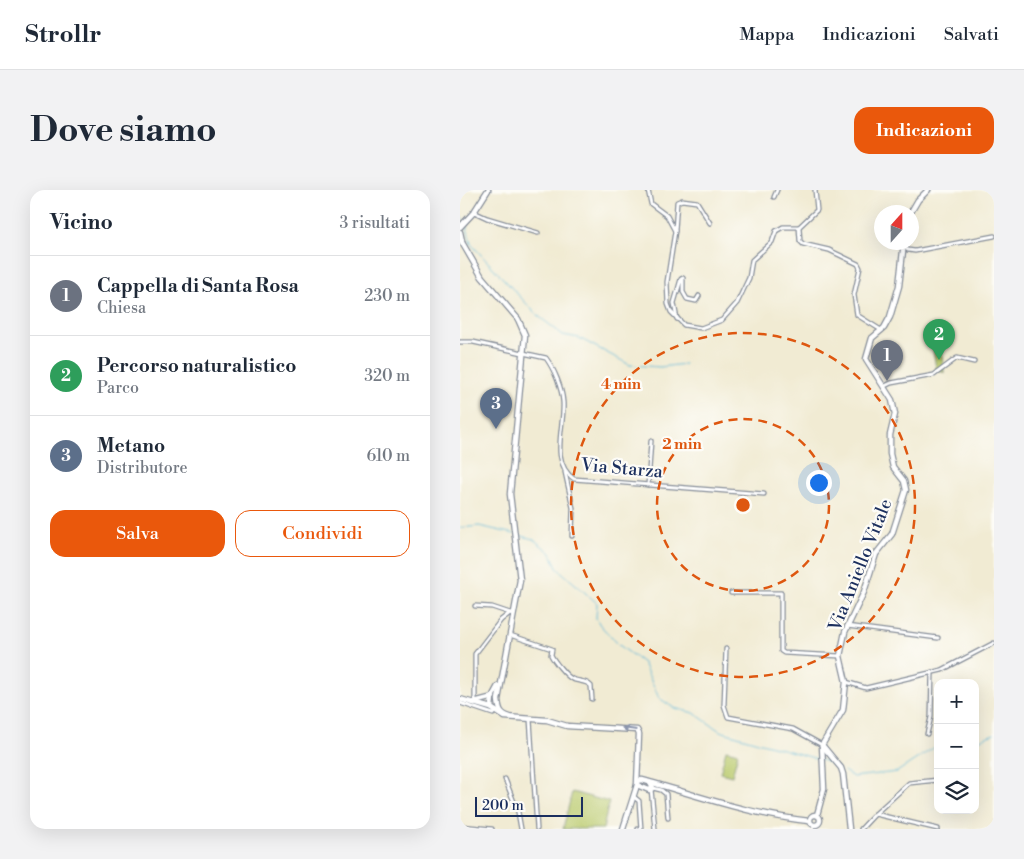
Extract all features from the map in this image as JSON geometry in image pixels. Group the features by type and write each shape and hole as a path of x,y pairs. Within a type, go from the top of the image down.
{"street":[{"path":"488,190 474,212 462,226 461,242 487,283 518,319 525,335 510,479 520,580 512,613 510,635 501,678 498,712"},
{"path":"648,190 651,204 667,216 675,231"},
{"path":"774,197 777,190"},
{"path":"710,223 697,202 682,200 678,202 675,213 675,231 666,296 671,312 677,319 684,325 701,328 722,320 740,297 748,278 752,260 772,242 776,231 783,227 799,227 817,210 815,190"},
{"path":"915,205 928,190"},
{"path":"474,212 538,233"},
{"path":"799,227 800,241 803,244 829,250 858,264 860,268 854,295 857,315 881,330"},
{"path":"919,250 994,236"},
{"name":"Via Aniello Vitale","path":"846,682 840,656 847,626 864,592 878,551 892,534 898,508 906,490 904,481 893,467 890,454 895,414 892,400 885,386 866,359 872,338 881,330 890,317 899,286 903,250"},
{"path":"677,319 674,303 681,279 684,278 683,292 687,299 696,301 699,296"},
{"name":"Via Starza","path":"460,342 474,342 546,358 555,376 563,401 560,450 564,468 574,479 764,494"},
{"path":"885,386 891,383 934,375 956,358 974,362"},
{"path":"648,485 650,441"},
{"path":"564,468 573,508 572,536"},
{"path":"731,593 781,593 781,651 784,653 840,656"},
{"path":"475,606 492,607 512,613"},
{"path":"474,702 474,657 494,628 512,613"},
{"path":"847,626 938,638"},
{"path":"510,635 552,649 551,655 564,673 571,678 589,683 592,699"},
{"path":"634,797 651,788 686,792 715,803 785,818 810,821 811,824 818,827 820,819 817,816 824,789 824,747 841,715 846,682 866,688 932,672 949,666 994,643"},
{"path":"726,649 724,705 728,717 793,729 824,747 841,768 849,829"},
{"path":"927,734 931,717 932,672"},
{"path":"489,710 492,697 501,678"},
{"path":"474,702 492,697 498,700"},
{"path":"462,700 474,702 489,710"},
{"path":"489,710 498,700"},
{"path":"460,703 498,712 510,717 547,720 568,726 637,730 639,734 638,783 623,829"},
{"path":"530,719 537,829"},
{"path":"639,770 651,788 655,829"},
{"path":"505,778 518,812 521,829"},
{"path":"861,829 909,783 934,780"},
{"path":"638,783 645,781"},
{"path":"638,783 661,790 666,794 668,818"},
{"path":"634,797 639,801 641,829 638,829"},
{"path":"875,814 938,829"},
{"path":"810,821 811,816 817,816"},
{"path":"460,826 492,829"}],"green space":[{"path":"932,342 942,351 944,373 936,369"},
{"path":"726,750 738,753 732,776 720,773"},
{"path":"572,792 609,802 603,829 563,829"}],"waterway":[{"path":"460,216 464,221"},
{"path":"466,224 471,244 537,315 563,335 579,338 630,365 660,367 685,364"},
{"path":"460,528 479,526 514,534"},
{"path":"518,535 533,539 551,553 557,568 597,603 596,618 600,625 619,645 643,663 659,698 674,708 694,713 720,731 831,763 838,768"},
{"path":"979,740 994,734"},
{"path":"844,771 853,777 897,772 934,748"}],"place":[{"name":"Percorso naturalistico","path":"939,360"},
{"name":"Cappella di Santa Rosa","path":"887,381"},
{"name":"Metano","path":"496,429"}]}
